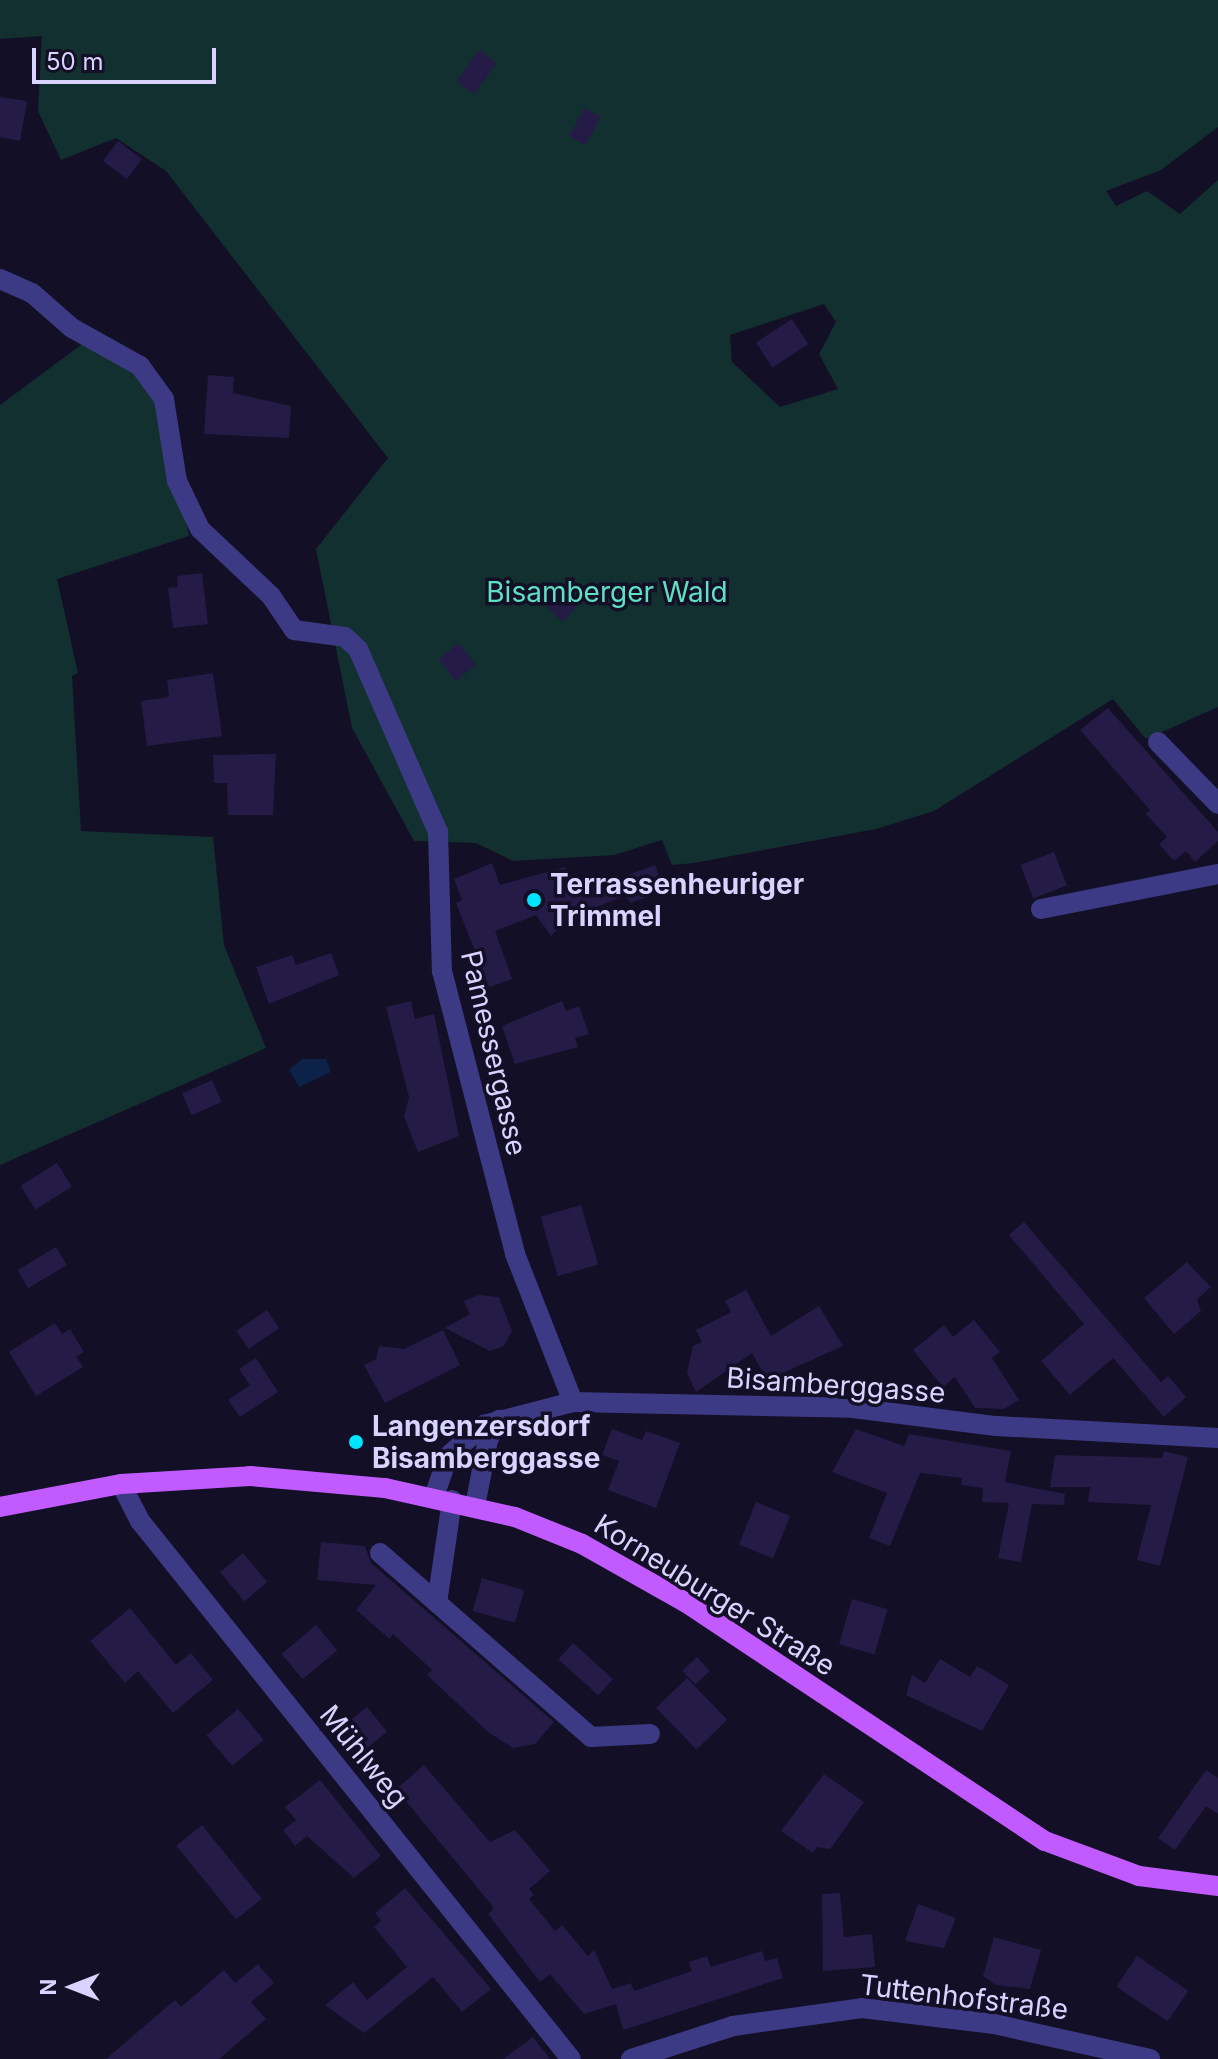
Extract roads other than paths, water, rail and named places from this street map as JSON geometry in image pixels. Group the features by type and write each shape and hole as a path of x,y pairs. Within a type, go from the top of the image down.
{"main road":[{"name":"Korneuburger Straße","path":"0,1507 121,1484 263,1476 443,1499 475,1506 582,1544 659,1587 1045,1841 1139,1876 1218,1886"}],"street":[{"name":"Pamessergasse","path":"0,279 32,293 72,328 140,366 164,399 177,481 200,529 271,596 294,630 345,637 358,649 438,832 442,971 515,1254 573,1402"},
{"path":"1158,742 1218,804"},
{"path":"1041,909 1218,874"},
{"name":"Bisamberggasse","path":"437,1603 443,1499 456,1445 499,1420 573,1402 853,1408 996,1426 1218,1438"},
{"path":"475,1506 488,1440 499,1420"},
{"name":"Mühlweg","path":"121,1484 140,1521 571,2059"},
{"path":"380,1553 591,1737 650,1734"},
{"name":"Tuttenhofstraße","path":"631,2059 733,2026 862,2008 994,2024 1150,2059"}],"water":[{"path":"302,1059 326,1059 331,1072 299,1087 289,1070"}],"place":[{"name":"Terrassenheuriger Trimmel","path":"534,900"},
{"name":"Langenzersdorf Bisamberggasse","path":"356,1442"}],"park label":[{"name":"Bisamberger Wald","path":"607,592"}]}
